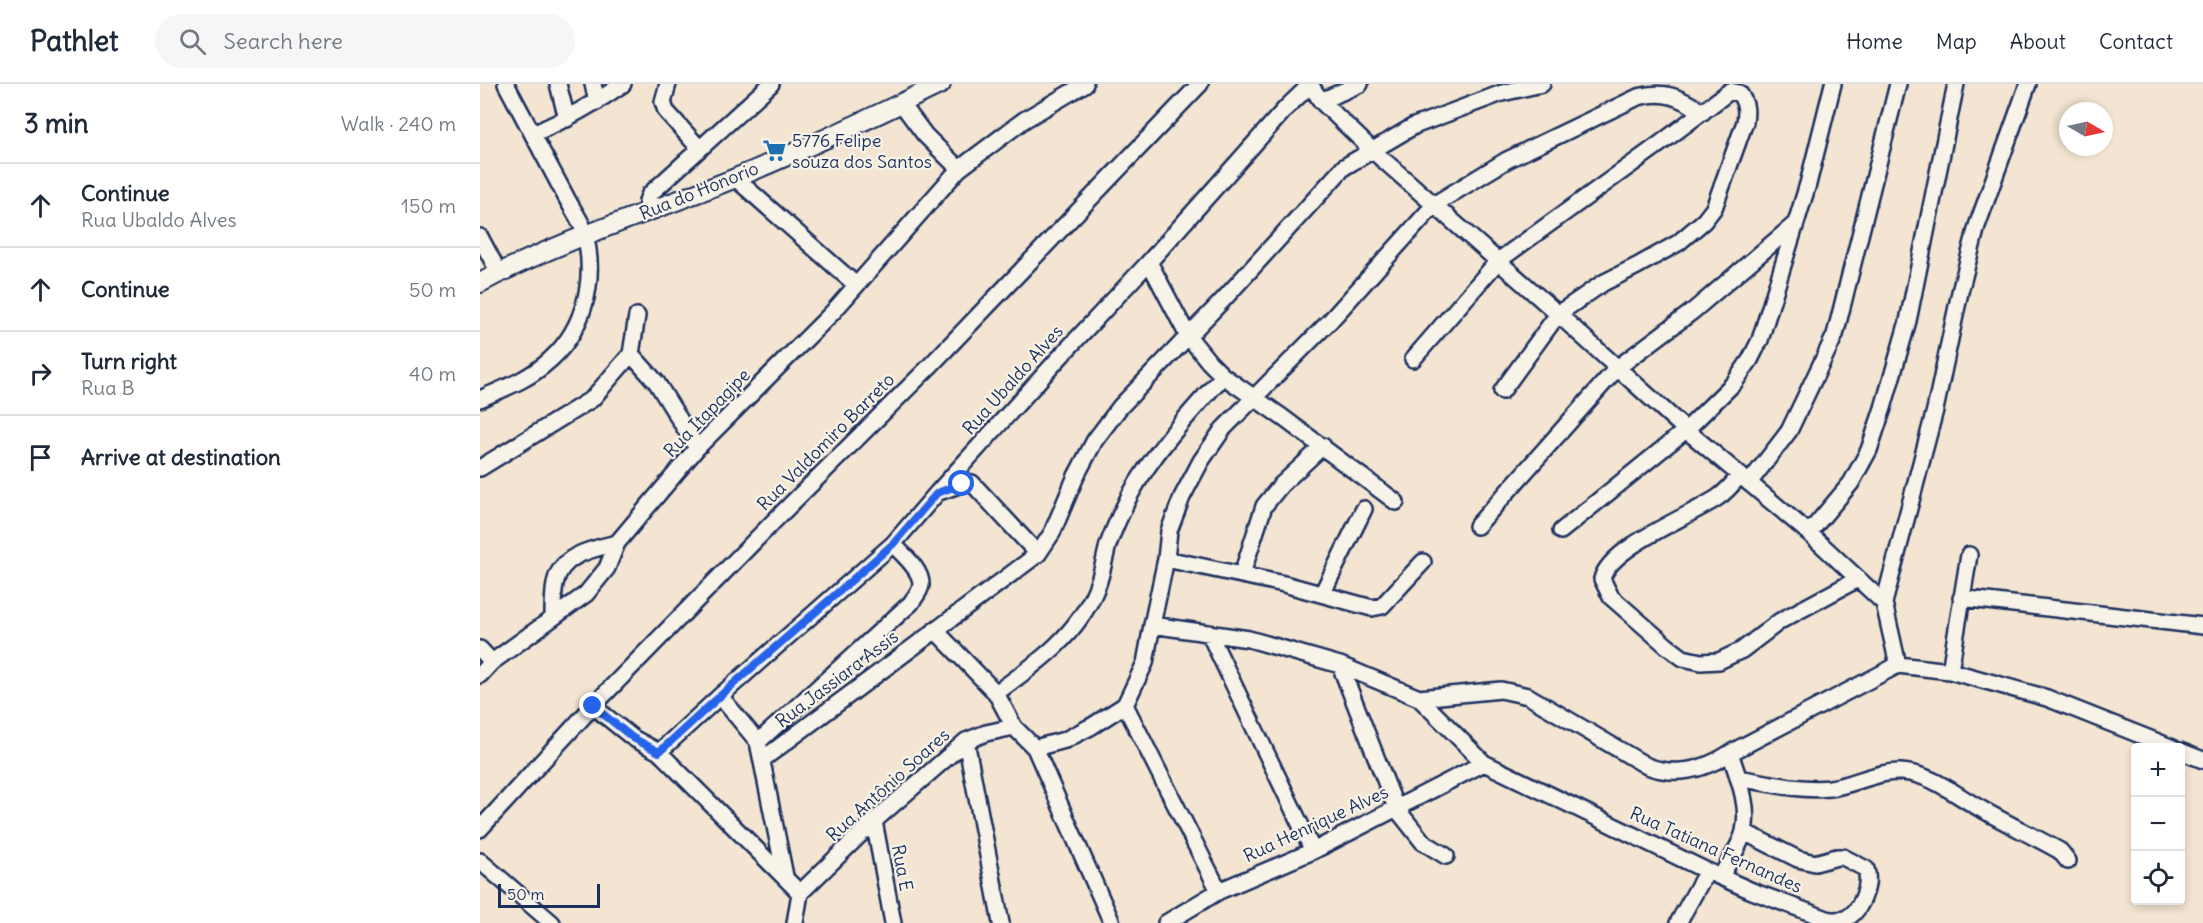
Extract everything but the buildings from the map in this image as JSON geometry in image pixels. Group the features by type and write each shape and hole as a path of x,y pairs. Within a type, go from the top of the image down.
{"street":[{"path":"480,399 524,379 545,365 559,351 573,330 585,309 588,295 586,236 506,84"},
{"path":"558,84 567,119"},
{"path":"593,84 597,102"},
{"path":"533,134 567,119 623,84"},
{"path":"668,84 663,99 666,111 700,149"},
{"path":"649,203 672,175 771,84"},
{"name":"Rua do Honorio","path":"480,283 586,236 649,203 684,198 735,178 941,84"},
{"name":"Rua Itapagipe","path":"480,675 492,662 586,594 607,568 617,543 698,448 832,313 960,169 1024,120 1085,84"},
{"name":"Rua Valdomiro Barreto","path":"480,829 593,706 929,367 1200,84"},
{"path":"1310,84 1321,101 1372,150 1686,430 1809,533 1884,603"},
{"name":"Rua Ubaldo Alves","path":"659,752 893,544 1060,357 1310,84"},
{"path":"1321,101 1360,84"},
{"path":"937,493 967,482 972,483 1038,554 1052,533 1076,476 1095,441 1120,407 1344,167 1414,126 1456,108 1502,93 1542,84"},
{"path":"1561,531 1686,430 1734,383 1750,360 1760,339 1808,184 1833,84"},
{"path":"1858,579 1780,621 1742,650 1719,661 1701,662 1683,658 1611,597 1602,579 1608,566 1627,549 1717,498 1745,479 1789,431 1835,335 1898,84"},
{"path":"1809,533 1851,483 1869,450 1883,408 1908,321 1956,84"},
{"path":"1898,665 1884,603 1935,410 1960,292 1977,226 2028,84"},
{"path":"1413,359 1498,261 1730,92 1738,93 1745,102 1747,113 1737,148 1714,208 1704,221 1678,243 1637,267 1602,283 1558,314 1502,391"},
{"path":"1035,748 1065,740 1125,705 1145,663 1166,559 1169,531 1182,497 1196,470 1223,429 1330,321 1435,204 1507,160 1638,97 1665,94 1703,112"},
{"path":"902,103 926,135 960,169"},
{"path":"672,175 684,198"},
{"path":"735,178 856,285"},
{"path":"1477,526 1617,368 1693,311 1795,224"},
{"path":"480,237 500,273"},
{"path":"1149,262 1188,336 1223,376 1323,446 1396,502"},
{"path":"480,468 592,399 632,354 637,316"},
{"path":"632,354 657,383 698,448"},
{"path":"996,693 1043,659 1064,638 1081,616 1096,588 1113,531 1148,464 1167,438 1223,376"},
{"path":"1242,574 1264,506 1281,485 1323,446"},
{"path":"1322,594 1364,509"},
{"path":"553,616 555,582 561,568 579,554 617,543"},
{"path":"758,742 911,603 921,585 919,577 914,567 893,544"},
{"name":"Rua Jassiara Assis","path":"763,759 1038,554"},
{"path":"1950,671 1969,555"},
{"path":"1166,559 1242,574 1322,594 1366,608 1382,606 1423,562"},
{"path":"1961,598 2203,626"},
{"path":"1152,624 1249,639 1340,665 1419,698 1501,690 1528,696 1647,766 1662,772 1682,772 1712,765 1730,753 1898,665 1950,671 2047,698 2163,743"},
{"path":"935,630 996,693 1014,727 1035,748 1112,923"},
{"path":"1209,633 1312,851"},
{"path":"480,649 492,662"},
{"path":"1340,665 1396,808 1423,842 1446,856"},
{"path":"725,691 758,742 785,876"},
{"name":"Rua Tatiana Fernandes","path":"1419,698 1484,763 1752,891 1830,920 1844,919 1853,913 1867,889 1866,869 1837,856 1815,863 1807,861 1744,832"},
{"path":"1125,705 1219,891"},
{"path":"593,706 633,738 659,752 785,876 800,893 795,923"},
{"name":"Rua Antônio Soares","path":"800,893 874,821 966,741 986,733 1014,727"},
{"path":"966,741 1001,923"},
{"path":"1678,923 1744,832 1745,808 1730,753"},
{"path":"2185,753 2203,760"},
{"name":"Rua Henrique Alves","path":"1166,923 1219,891 1312,851 1484,763"},
{"path":"1738,778 1791,786 1828,788 1857,783 1887,773 1901,772 1929,777 1983,811 2060,851 2068,861"},
{"name":"Rua E","path":"874,821 893,923"},
{"path":"480,861 552,923"}],"place":[{"name":"5776 Felipe souza dos Santos","path":"774,151"}],"route":[{"path":"593,706 633,738 659,752 893,544 937,493 962,484"}]}
